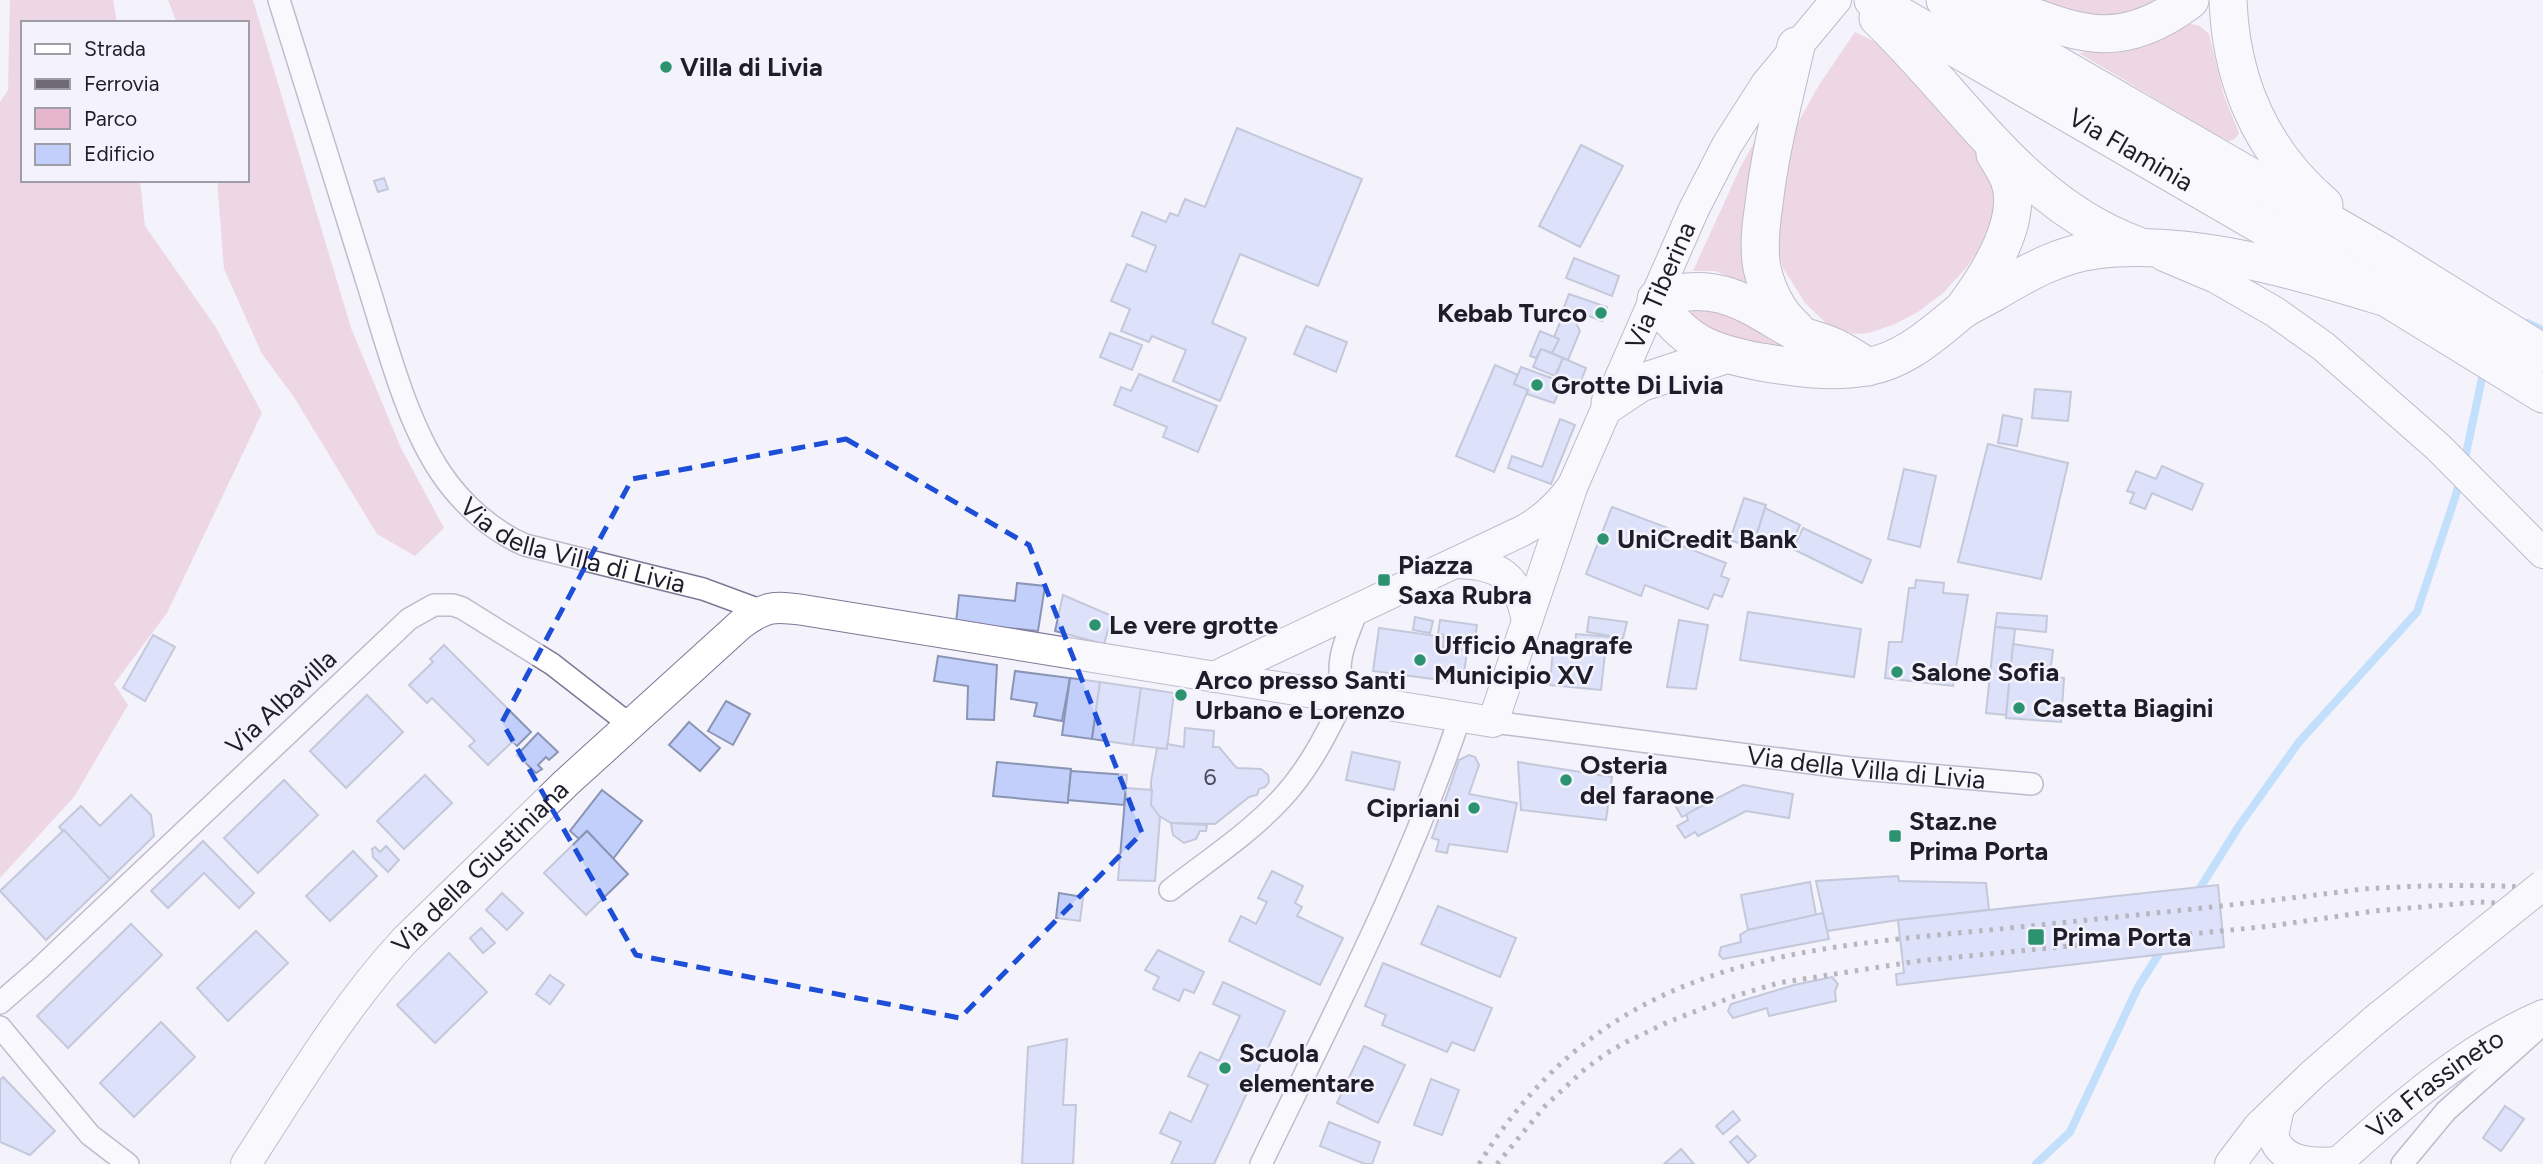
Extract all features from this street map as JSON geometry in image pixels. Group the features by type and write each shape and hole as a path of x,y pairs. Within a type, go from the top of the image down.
{"highway":[{"name":"Via Flaminia","path":"1945,0 2384,254"},
{"path":"1986,0 2055,25 2095,34 2125,32 2143,27 2160,20 2190,0"},
{"path":"2228,0 2234,58 2252,112 2265,136 2305,186 2384,254 2543,353"},
{"name":"Via Flaminia","path":"1858,1 2387,298"},
{"path":"1858,1 1932,72 1985,135 2027,178 2079,219 2099,230 2147,248"},
{"path":"1796,46 1767,173 1761,253 1771,294 1789,323 1803,336"},
{"path":"1963,310 1982,284 1996,257 2011,214 2009,180 1985,135"},
{"path":"1868,367 1836,348 1803,336 1754,307 1716,293 1694,290 1656,299 1672,323 1687,336 1725,355 1799,368 1829,370 1868,367 1910,351 1963,310 2072,254 2095,250 2147,248 2187,251 2285,269 2387,298 2543,394"},
{"path":"1610,403 1640,383 1725,355"}],"street":[{"name":"Via della Villa di Livia","path":"279,0 394,366 424,442 450,486 505,536 525,545 703,589 760,610 781,607 803,610 1344,698"},
{"name":"Via Tiberina","path":"1447,567 1543,519 1573,485 1694,209 1727,145 1766,84 1796,46 1858,1"},
{"path":"2147,248 2226,284 2275,312 2323,346 2444,453 2543,553"},
{"path":"1344,698 1493,722 1573,485"},
{"path":"1214,677 1447,567 1483,565 1504,574 1519,592 1527,621"},
{"name":"Via Albavilla","path":"0,1003 416,613 425,608 444,604 462,608 551,664 629,724"},
{"name":"Via della Giustiniana","path":"246,1164 303,1076 366,987 405,940 629,724 760,610"},
{"path":"1170,890 1261,818 1282,798 1322,742 1344,698 1338,673 1340,654 1357,611"},
{"path":"1261,1164 1414,842 1460,717"},
{"name":"Via della Villa di Livia","path":"1493,722 1850,768 2032,784"},
{"path":"2230,1164 2253,1133 2278,1108 2375,1020 2543,885"},
{"name":"Via Frassineto","path":"2337,1163 2426,1088 2485,1045 2543,1015"},
{"path":"2402,1164 2446,1111 2543,1024"},
{"path":"0,1027 90,1135 128,1164"},
{"path":"2278,1108 2273,1136 2284,1154 2306,1162 2337,1163"}],"highlighted area":[{"path":"846,439 1029,545 1142,833 960,1018 636,955 502,722 632,479"}],"green space":[{"path":"10,0 113,0 117,21 21,21 21,182 140,182 145,226 215,326 262,413 167,613 114,684 128,705 74,797 0,878 0,102 8,90"},
{"path":"168,0 253,0 351,328 401,448 444,528 415,556 377,534 294,397 262,354 224,269 217,182 248,182 248,21 176,21"},
{"path":"2020,0 2167,0 2100,21"},
{"path":"2187,23 2200,26 2209,34 2224,96 2239,133 2235,139 2229,141 2220,137 2079,53 2113,49"},
{"path":"1855,32 1892,50 1984,156 1998,206 1985,240 1967,267 1943,293 1918,312 1895,324 1869,333 1854,334 1827,324 1805,303 1783,268 1775,228 1794,130 1819,85"},
{"path":"1764,125 1750,171 1745,205 1747,235 1758,289 1715,271 1693,271 1741,166"},
{"path":"1706,306 1812,350 1722,340 1690,319 1692,310"}],"building":[{"path":"1237,128 1362,179 1318,286 1240,254 1212,323 1246,338 1220,401 1173,381 1186,350 1152,336 1149,342 1121,331 1130,309 1111,301 1127,264 1146,272 1156,246 1132,236 1142,212 1166,222 1170,213 1178,216 1185,199 1205,207"},
{"path":"1581,145 1623,166 1580,247 1539,226"},
{"path":"384,178 388,189 378,192 374,181"},
{"path":"1574,258 1619,276 1612,296 1566,278"},
{"path":"1569,294 1607,307 1602,321 1564,307"},
{"path":"1564,313 1574,319 1580,331 1568,360 1552,353 1559,339 1554,337"},
{"path":"1306,326 1347,342 1336,372 1294,354"},
{"path":"1540,331 1559,339 1552,353 1541,349 1536,358 1530,356"},
{"path":"1110,333 1142,345 1132,370 1100,357"},
{"path":"1541,349 1563,358 1555,376 1533,367"},
{"path":"1563,358 1586,368 1576,393 1553,383"},
{"path":"1495,365 1518,375 1514,384 1528,390 1494,472 1456,456"},
{"name":"Grotte Di Livia","path":"1521,367 1554,379 1553,383 1561,387 1554,403 1527,394 1528,390 1514,384"},
{"path":"1139,374 1217,406 1198,452 1163,437 1167,427 1114,405 1121,387 1131,391"},
{"path":"2035,389 2071,392 2068,421 2032,418"},
{"path":"2003,415 2022,419 2017,446 1998,443"},
{"path":"1560,419 1575,425 1551,484 1508,468 1512,456 1542,467"},
{"path":"1988,444 2068,463 2041,579 1958,562"},
{"path":"2162,466 2203,484 2192,510 2152,493 2145,509 2130,503 2134,493 2127,491 2136,471 2156,479"},
{"path":"1904,469 1936,476 1920,547 1888,539"},
{"path":"1744,498 1766,505 1752,548 1730,540"},
{"path":"1612,507 1668,528 1664,539 1726,563 1721,576 1729,579 1722,597 1714,594 1708,609 1645,585 1641,596 1586,574"},
{"path":"1765,508 1800,525 1789,549 1757,534"},
{"path":"1803,528 1871,560 1862,583 1793,549"},
{"path":"1916,580 1944,583 1943,593 1968,595 1953,686 1885,678 1889,642 1902,642 1909,588 1915,588"},
{"path":"1017,583 1045,586 1038,631 956,623 959,595 1015,601"},
{"path":"1063,595 1112,616 1104,644 1055,631"},
{"path":"1748,612 1861,629 1854,677 1740,660"},
{"path":"1997,613 2047,616 2046,632 1995,627"},
{"path":"1415,617 1433,621 1430,633 1413,630"},
{"path":"1589,617 1627,622 1623,638 1587,632"},
{"path":"1440,620 1477,625 1475,639 1438,634"},
{"path":"1679,620 1708,625 1696,689 1667,687"},
{"path":"1995,627 2015,629 2006,715 1986,713"},
{"name":"Ufficio Anagrafe Municipio XV","path":"1379,628 1444,637 1443,647 1467,650 1463,683 1373,671"},
{"path":"1576,634 1623,638 1620,652 1575,651"},
{"path":"153,635 175,647 145,701 123,688"},
{"path":"2013,644 2053,650 2050,673 2011,668"},
{"path":"444,645 531,732 517,746 512,742 488,765 469,746 475,741 432,698 427,703 409,685 433,662 430,659"},
{"path":"1553,649 1605,653 1601,690 1550,685"},
{"path":"938,656 997,665 994,720 967,719 968,686 934,681"},
{"path":"1015,671 1070,678 1062,721 1034,716 1037,703 1011,699"},
{"path":"2010,674 2064,678 2061,722 2006,718"},
{"path":"1070,678 1100,682 1092,739 1062,735"},
{"path":"1100,682 1141,688 1133,745 1092,739"},
{"path":"1141,688 1174,693 1167,749 1133,745"},
{"path":"367,695 403,732 346,788 310,751"},
{"path":"726,701 750,714 733,745 708,731"},
{"path":"689,722 720,748 700,771 669,745"},
{"path":"1185,728 1214,731 1213,747 1219,747 1237,768 1261,769 1268,775 1269,782 1259,789 1257,795 1249,797 1215,824 1171,823 1156,814 1151,805 1151,781 1157,748 1167,749 1167,744 1184,747"},
{"path":"538,733 558,752 549,760 546,757 538,765 542,769 536,773 517,755"},
{"path":"1352,752 1400,762 1394,790 1346,780"},
{"path":"1469,755 1475,757 1479,765 1469,794 1517,803 1507,852 1449,844 1447,853 1436,851 1439,840 1432,838 1459,760"},
{"path":"997,762 1071,769 1068,803 993,796"},
{"path":"1518,762 1612,777 1606,820 1521,810"},
{"path":"1071,771 1127,775 1124,805 1068,800"},
{"path":"425,775 452,803 404,849 377,821"},
{"path":"284,780 318,815 258,873 224,838"},
{"path":"1743,785 1793,794 1789,818 1746,811 1698,836 1695,832 1685,838 1677,826 1688,820 1686,814"},
{"path":"1126,788 1152,790 1151,805 1160,817 1155,881 1118,880"},
{"path":"602,790 642,821 613,859 587,831 579,839 570,831"},
{"path":"131,795 151,815 154,836 110,879 59,827 81,806 100,826"},
{"path":"1693,795 1699,807 1682,817 1675,805"},
{"path":"1171,823 1207,825 1206,831 1200,831 1196,839 1184,843 1173,835"},
{"path":"64,830 110,879 46,940 0,891"},
{"path":"587,831 628,874 586,915 544,873"},
{"path":"203,841 254,893 239,908 204,873 168,908 151,891"},
{"path":"386,846 399,860 388,872 373,857 372,849 375,847 380,852"},
{"path":"353,851 377,876 330,921 306,896"},
{"path":"1272,871 1303,886 1295,903 1302,907 1297,916 1343,938 1320,985 1229,941 1241,916 1256,924 1267,902 1258,898"},
{"path":"1898,876 1899,881 1986,883 1989,910 1827,931 1816,881"},
{"path":"1810,882 1816,915 1748,930 1741,895"},
{"path":"2218,885 2224,947 1897,985 1896,974 1904,973 1898,920"},
{"path":"502,893 523,913 507,930 486,910"},
{"path":"1059,893 1083,897 1080,921 1056,918"},
{"path":"1438,906 1516,938 1500,977 1421,944"},
{"path":"1823,913 1829,939 1723,959 1719,955 1721,947 1741,942 1740,935 1748,930"},
{"path":"131,924 162,955 68,1048 37,1016"},
{"path":"481,928 495,943 483,953 470,938"},
{"path":"256,931 288,963 228,1021 197,988"},
{"path":"1158,950 1204,972 1194,993 1184,989 1179,1001 1153,989 1159,977 1145,970"},
{"path":"449,953 487,992 435,1043 397,1005"},
{"path":"1383,963 1492,1008 1474,1051 1452,1042 1447,1052 1382,1025 1386,1015 1365,1006"},
{"path":"550,975 564,985 550,1004 536,994"},
{"path":"1832,977 1838,984 1835,991 1836,1001 1769,1016 1767,1008 1733,1018 1728,1011 1731,1004"},
{"name":"Scuola elementare","path":"1223,982 1285,1011 1214,1164 1171,1164 1181,1142 1160,1133 1170,1112 1191,1122 1208,1085 1188,1076 1200,1052 1219,1061 1240,1016 1213,1004"},
{"path":"161,1022 195,1057 134,1117 100,1083"},
{"path":"1067,1039 1063,1105 1076,1105 1073,1164 1022,1164 1028,1047"},
{"path":"1364,1046 1405,1065 1378,1123 1337,1103"},
{"path":"3,1077 55,1131 30,1155 0,1142 0,1080"},
{"path":"1431,1079 1459,1090 1442,1135 1414,1125"},
{"path":"2505,1106 2524,1119 2501,1151 2483,1138"},
{"path":"1733,1111 1740,1120 1723,1134 1716,1126"},
{"path":"1329,1122 1380,1142 1372,1164 1365,1164 1320,1146"},
{"path":"1737,1136 1756,1156 1748,1163 1730,1142"},
{"path":"1681,1149 1694,1164 1664,1164"}],"waterway":[{"path":"2527,323 2543,330"},
{"path":"2464,463 2484,369"},
{"path":"2195,896 2239,826 2299,742 2417,612 2460,479"},
{"path":"2036,1164 2070,1132 2138,987 2164,946"}],"railway":[{"path":"1479,1164 1531,1094 1588,1041 1649,1002 1715,975 1786,956 1860,944 2363,889 2453,886 2543,888"},
{"path":"1497,1164 1545,1106 1585,1069 1607,1053 1668,1022 1735,996 1778,983 1918,961 2271,926 2374,911 2479,902 2543,906"}],"place":[{"name":"Villa di Livia","path":"666,67"},
{"name":"Kebab Turco","path":"1601,313"},
{"name":"Grotte Di Livia","path":"1537,385"},
{"name":"UniCredit Bank","path":"1603,539"},
{"name":"Piazza Saxa Rubra","path":"1384,580"},
{"name":"Le vere grotte","path":"1095,625"},
{"name":"Ufficio Anagrafe Municipio XV","path":"1420,660"},
{"name":"Salone Sofia","path":"1897,672"},
{"name":"Arco presso Santi Urbano e Lorenzo","path":"1181,695"},
{"name":"Casetta Biagini","path":"2019,708"},
{"name":"Osteria del faraone","path":"1566,780"},
{"name":"Cipriani","path":"1474,808"},
{"name":"Staz.ne Prima Porta","path":"1895,836"},
{"name":"Prima Porta","path":"2036,937"},
{"name":"Scuola elementare","path":"1225,1068"}]}
